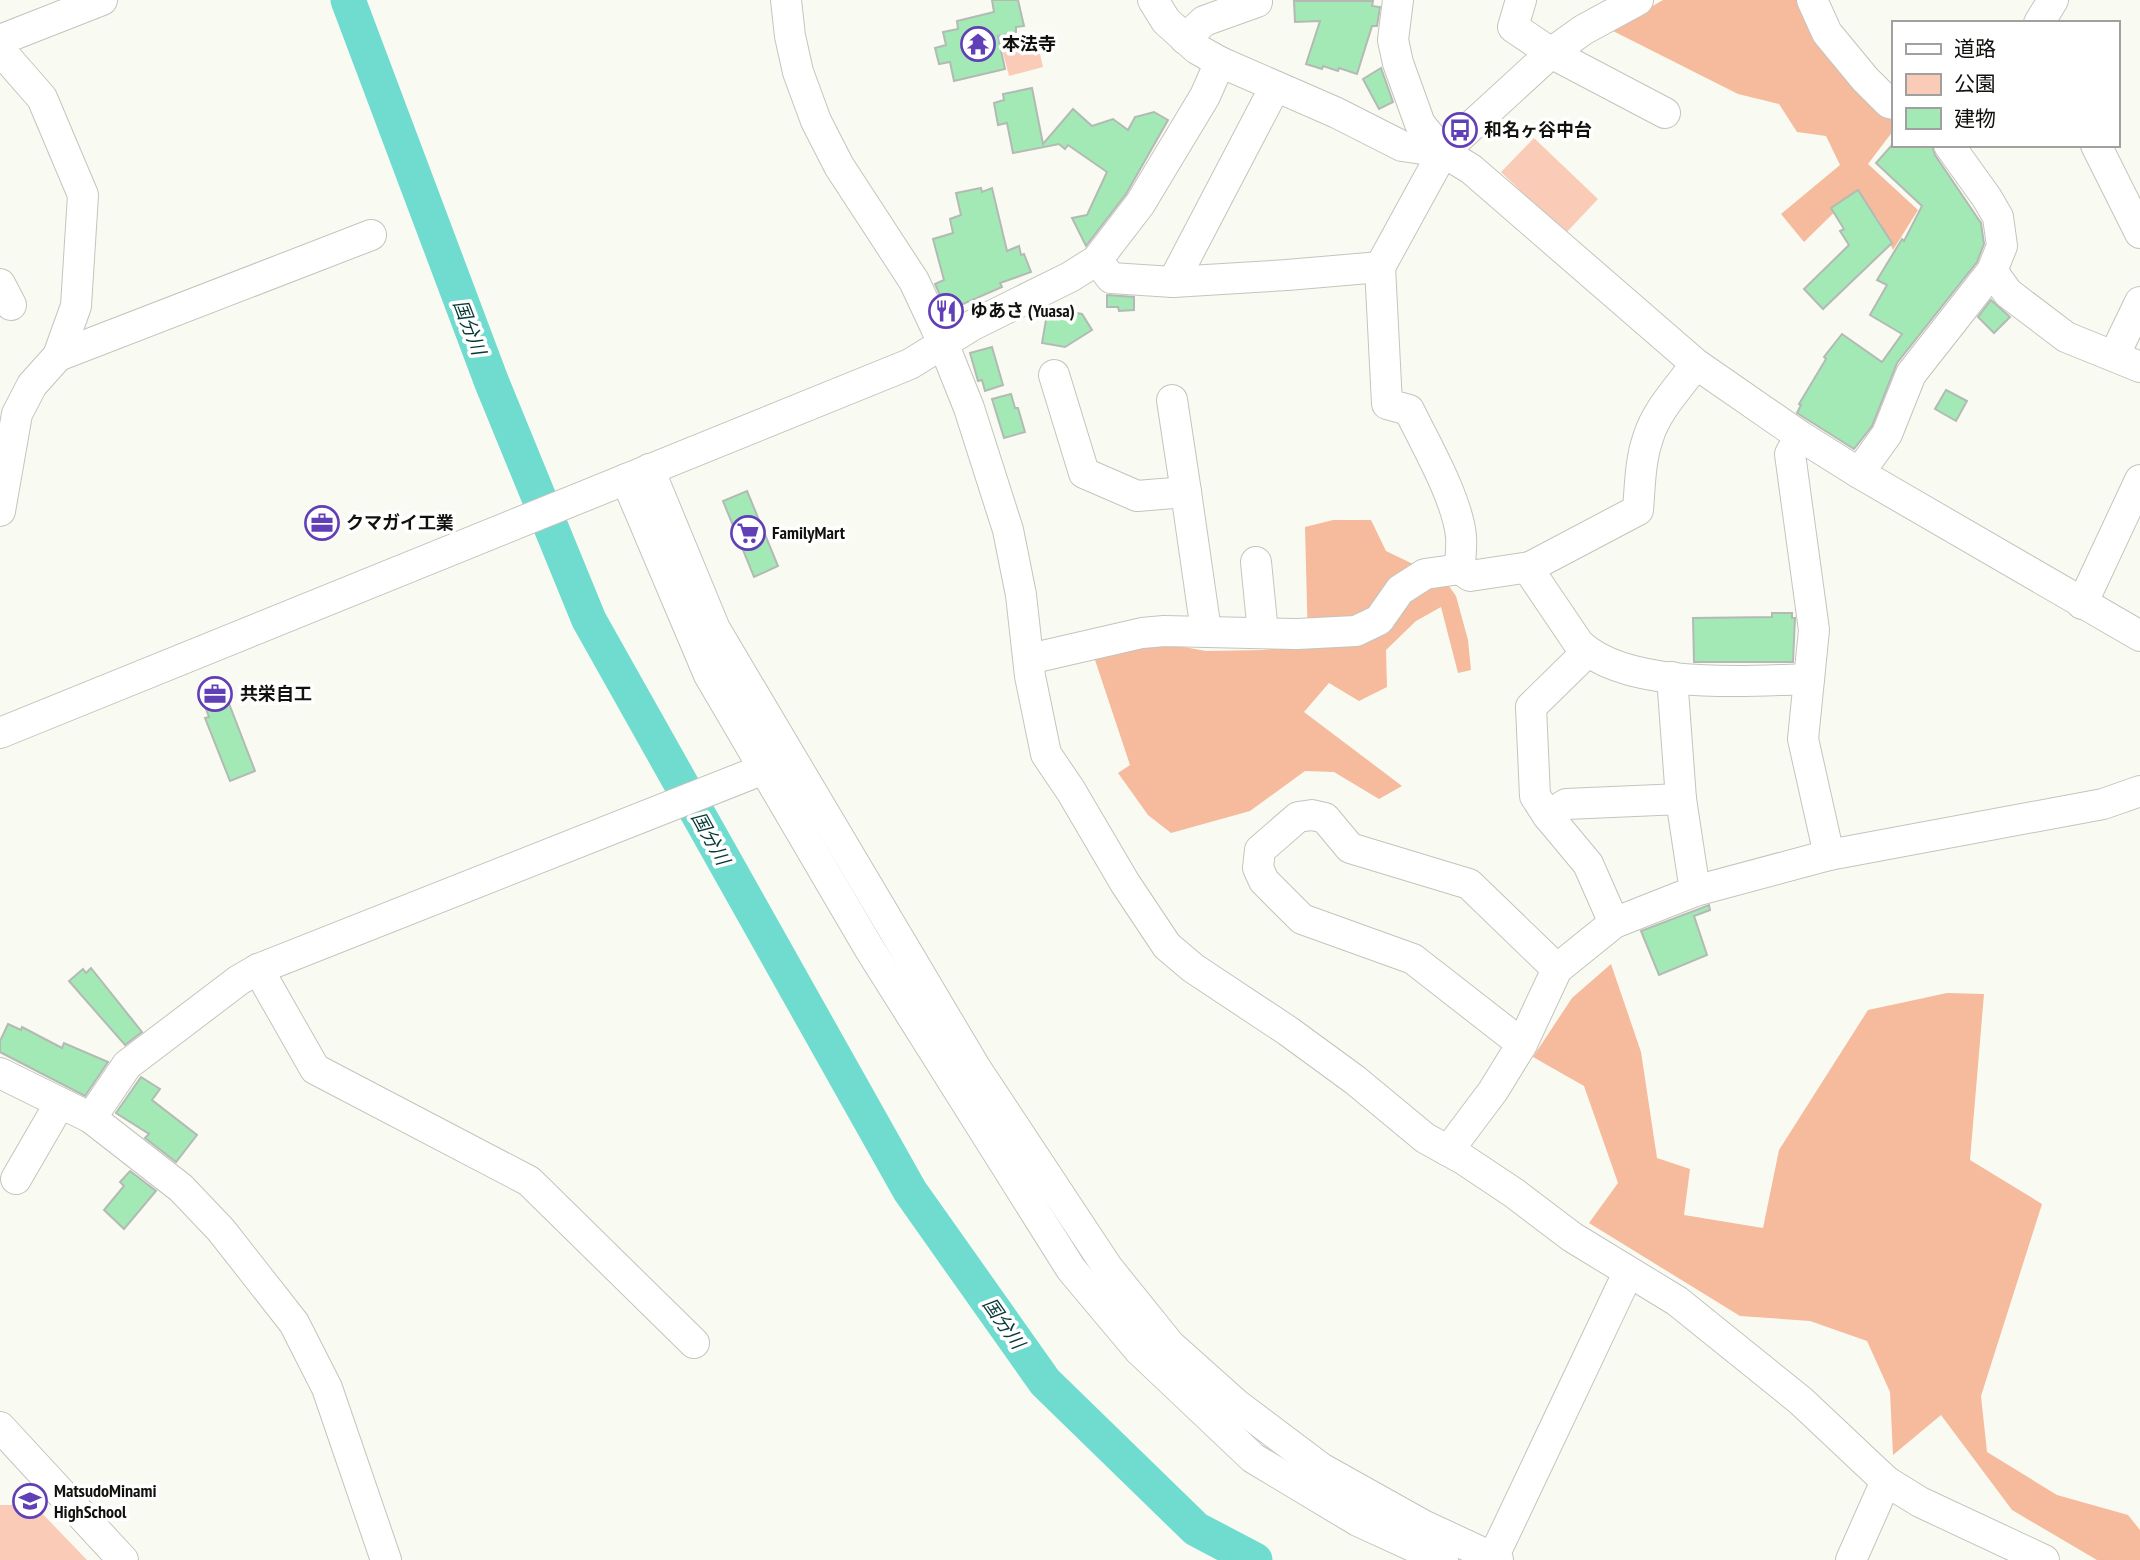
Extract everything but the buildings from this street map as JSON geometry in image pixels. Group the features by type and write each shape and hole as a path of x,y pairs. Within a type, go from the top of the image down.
{"street":[{"path":"0,40 102,0"},
{"path":"1153,0 1166,21 1196,49 1220,62 1337,113 1402,146 1443,152"},
{"path":"1398,0 1393,40 1398,63 1420,124 1443,152 1471,169 1696,364 1859,473 2140,636"},
{"path":"1521,0 1513,27 1551,53 1665,113"},
{"path":"1460,569 1461,536 1455,512 1428,448 1409,410 1387,404 1380,267 1443,152 1551,53 1583,30 1638,0"},
{"path":"1812,0 1827,33 1865,79 1892,104"},
{"path":"2040,21 2053,0"},
{"path":"790,2 790,36 816,121 839,166 915,281 969,408 1008,530 1046,754 1167,946 1193,968 1289,1031 1355,1080 1424,1138 1514,1193 1572,1237 1677,1301 1801,1401 1886,1481 1920,1502 2044,1560"},
{"path":"1185,38 1203,21 1257,2"},
{"path":"0,50 42,98 83,195 76,306 58,356 32,385 17,414 0,511"},
{"path":"0,733 910,364 973,325 1070,277 1097,260 1140,204 1205,96 1220,62"},
{"path":"1173,282 1275,87"},
{"path":"1859,473 1888,434 1911,374 1992,271 2002,246 1998,217 1950,147"},
{"path":"2097,147 2140,234"},
{"path":"58,356 370,235"},
{"path":"1097,260 1111,278 1173,282 1380,267"},
{"path":"1992,271 2008,293 2066,337 2127,361 2140,302"},
{"path":"1028,659 1142,632 1297,634 1356,631 1379,620 1400,590 1426,574 1460,569 1470,576 1530,567 1638,510 1648,435 1662,410 1696,364"},
{"path":"1054,375 1084,473 1137,496 1186,492"},
{"path":"1172,400 1206,631"},
{"path":"1800,436 1790,454 1814,630 1803,739 1829,855"},
{"path":"638,474 715,629 798,756 975,1067 1108,1268 1170,1345 1236,1404 1321,1468 1423,1525 1494,1559 1628,1273"},
{"path":"638,474 709,675 749,774 869,948 1071,1269 1139,1350 1253,1458 1358,1521 1443,1560"},
{"path":"2082,604 2140,480"},
{"path":"1256,562 1263,633"},
{"path":"1530,567 1533,576 1579,644 1587,652 1620,668 1672,677 1740,681 1809,679"},
{"path":"1587,652 1531,707 1535,796 1588,864 1614,923"},
{"path":"1672,677 1681,799 1695,891"},
{"path":"91,1118 127,1065 258,969 798,756"},
{"path":"1448,1151 1493,1091 1522,1044 1558,969 1614,923 1695,891 1829,855 2103,804 2140,791"},
{"path":"1548,816 1566,804 1681,799"},
{"path":"1522,1044 1413,959 1302,919 1264,881 1258,868 1261,850 1298,817 1312,814 1325,818 1350,848 1469,884 1558,969"},
{"path":"258,969 314,1069 529,1181 694,1343"},
{"path":"0,1073 91,1118 181,1188 221,1230 294,1323 327,1388 386,1560"},
{"path":"16,1179 60,1102"},
{"path":"0,1427 123,1560"},
{"path":"1851,1560 1886,1481"}],"green space":[{"path":"1035,33 1043,67 1009,76 1000,41"},
{"path":"1534,138 1598,199 1565,234 1501,172"},
{"path":"0,1505 34,1505 87,1560 0,1560"}],"shaded area":[{"path":"1663,0 1805,0 1892,110 1892,132 1868,164 1918,210 1893,250 1878,219 1856,191 1804,242 1781,214 1840,165 1826,136 1797,132 1779,104 1738,94 1611,30"},
{"path":"1333,520 1371,520 1386,551 1444,579 1456,596 1468,640 1471,670 1458,673 1441,607 1416,621 1386,650 1387,687 1359,701 1329,683 1304,712 1402,786 1379,799 1334,772 1305,771 1250,811 1171,833 1148,815 1118,773 1130,765 1094,657 1151,641 1206,651 1263,650 1308,645 1305,527"},
{"path":"1611,964 1641,1052 1657,1158 1690,1169 1684,1215 1763,1228 1779,1150 1868,1010 1947,993 1984,994 1970,1160 2042,1204 1981,1396 1987,1452 2057,1495 2128,1515 2140,1530 2140,1560 2097,1560 2012,1510 1941,1415 1893,1455 1890,1392 1867,1341 1810,1321 1740,1316 1589,1223 1618,1183 1584,1086 1533,1057 1572,998"}],"waterway":[{"name":"国分川","path":"348,0 492,383 589,620 910,1191 1045,1382 1196,1529 1255,1560"}],"place":[{"name":"本法寺","path":"978,44"},
{"name":"和名ヶ谷中台","path":"1460,130"},
{"name":"ゆあさ (Yuasa)","path":"946,311"},
{"name":"クマガイ工業","path":"322,523"},
{"name":"FamilyMart","path":"748,533"},
{"name":"共栄自工","path":"215,694"},
{"name":"MatsudoMinami HighSchool","path":"30,1501"}]}
